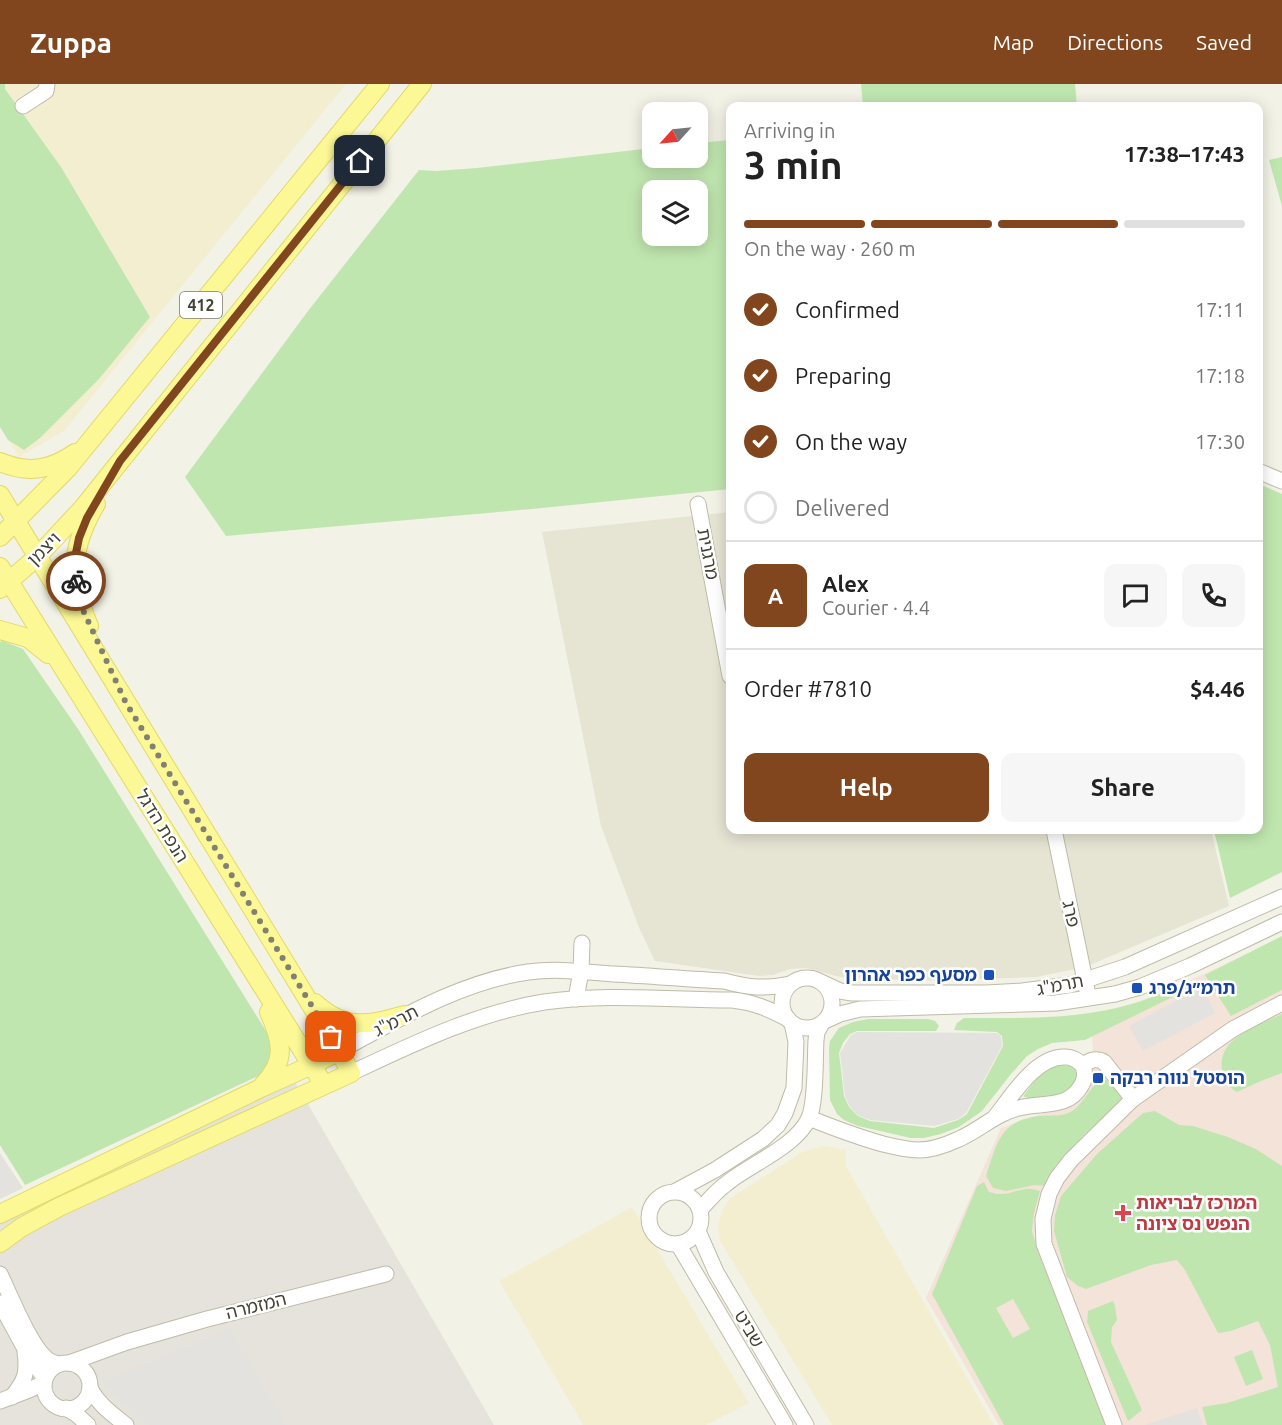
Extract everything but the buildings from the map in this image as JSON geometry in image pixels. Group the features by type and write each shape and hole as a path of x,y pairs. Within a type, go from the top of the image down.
{"main road":[{"name":"412","path":"0,537 68,468 89,443 380,84"},
{"name":"ויצמן","path":"3,579 37,557 82,509 422,84"},
{"path":"0,462 25,470 38,469 66,459 89,443"},
{"path":"120,461 87,518 79,538 75,572 76,590 82,608 126,703"},
{"name":"הנפת הדגל","path":"0,495 351,1073"},
{"name":"הנפת הדגל","path":"3,579 61,666 324,1085"},
{"path":"0,630 28,638 61,666"},
{"path":"245,959 272,1018 281,1048 278,1067 261,1088"},
{"path":"302,991 327,1014 351,1023 377,1023 405,1016"},
{"name":"תרמ\"ג","path":"0,1214 339,1051"},
{"name":"תרמ\"ג","path":"0,1244 22,1227 59,1206 351,1073"}],"street":[{"path":"23,106 46,91 47,84"},
{"path":"1263,473 1282,481"},
{"name":"מרגנית","path":"698,504 726,654"},
{"name":"פרג","path":"1055,834 1089,999"},
{"name":"תרמ\"ג","path":"823,983 852,993 986,993 1070,985 1125,967 1282,897"},
{"name":"תרמ\"ג","path":"824,1022 840,1014 860,1009 1056,1004 1115,994 1140,987 1190,966 1282,922"},
{"path":"576,999 581,971 582,943"},
{"name":"תרמ\"ג","path":"339,1051 405,1016 462,990 527,972 558,969 724,981 759,988 790,984"},
{"path":"676,1191 715,1170 763,1139 778,1125 794,1088 795,1042 790,1021 782,1005 783,997 790,984 798,980 815,979 823,983 829,989 833,1005 831,1013 817,1032 813,1103 809,1119 795,1139 727,1183 700,1210"},
{"name":"תרמ\"ג","path":"351,1073 438,1033 496,1013 545,1002 611,997 739,1001 766,1008 790,1021"},
{"path":"1114,1425 1044,1244 1042,1227 1048,1194 1071,1160 1133,1099 1233,1029 1282,1003"},
{"path":"790,1021 797,1026 809,1029 824,1022"},
{"path":"809,1119 859,1137 900,1148 918,1150 947,1144 962,1138 995,1117 1020,1107 1052,1104 1070,1098 1077,1093 1083,1083 1085,1075 1083,1065 1068,1057 1054,1057 1043,1063 1033,1070 995,1117"},
{"path":"1083,1065 1095,1059 1104,1062 1133,1099"},
{"path":"667,1192 684,1193 697,1203 700,1210 698,1231 686,1242 669,1244 654,1235 650,1227 649,1210 659,1196 667,1192"},
{"name":"שביט","path":"698,1231 716,1272 806,1425"},
{"name":"שביט","path":"678,1244 785,1425"},
{"name":"המזמרה","path":"64,1363 207,1319 387,1274"},
{"path":"0,1275 26,1328 45,1358 51,1362 75,1364 84,1371 94,1398 126,1425"},
{"path":"0,1303 45,1381 48,1398 56,1405 76,1414 88,1425"},
{"name":"המזמרה","path":"89,1385 97,1365 116,1348 127,1342"},
{"path":"6,1399 20,1387 26,1374 25,1349"},
{"path":"6,1399 45,1381 50,1370 64,1363"},
{"path":"66,1408 82,1403 88,1394 89,1385"}],"shaded area":[{"path":"0,84 346,84 64,431 19,457 0,426"},
{"path":"726,512 726,834 1212,834 1229,906 1085,967 1036,977 955,981 869,979 840,977 806,968 759,976 655,961 640,930 601,826 542,532"},
{"name":"המרכז לבריאות הנפש נס ציונה","path":"1282,938 1282,1425 999,1425 926,1298 1001,1128 1072,1103 1093,1082 1091,1026"},
{"path":"1202,987 1215,1013 1143,1051 1129,1026"},
{"path":"857,1032 997,1033 1001,1036 1002,1046 966,1113 958,1119 934,1126 870,1120 858,1115 850,1107 845,1096 840,1053 851,1035"},
{"path":"287,1068 494,1425 0,1425 0,1205"},
{"path":"824,1146 846,1150 846,1166 994,1425 832,1425 720,1241 718,1227 721,1213 729,1199 804,1151"},
{"path":"0,1153 23,1188 0,1199"},
{"path":"632,1207 749,1403 706,1425 583,1425 499,1281"},
{"path":"230,1328 286,1425 149,1425 103,1382"},
{"path":"1197,1408 1203,1425 1145,1425"}],"green space":[{"path":"0,84 5,84 5,89 61,167 150,317 99,379 40,438 24,450 8,440 0,427"},
{"path":"861,84 1075,84 1077,102 863,102"},
{"path":"726,140 726,489 226,536 185,477 308,311 419,170 477,168 642,149 642,168 708,168 708,142"},
{"path":"1282,157 1282,206 1269,160"},
{"path":"1263,486 1282,494 1282,872 1230,898 1215,834 1263,834"},
{"path":"3,641 23,649 78,729 271,1039 278,1056 269,1071 25,1185 0,1145 0,642"},
{"path":"1282,936 1282,990 1231,1016 1205,975"},
{"path":"1187,982 1193,987 1085,1040 1052,1043 1038,1049 1027,1056 982,1111 959,1127 941,1134 911,1138 858,1126 837,1114 830,1100 830,1041 839,1028 853,1022 868,1019 928,1019 935,1021 939,1026 936,1031 857,1031 850,1034 839,1053 844,1096 849,1107 858,1116 870,1121 934,1128 958,1120 967,1114 1003,1046 1002,1036 997,1032 954,1030 957,1023 964,1018 1050,1017 1093,1013 1141,1001"},
{"path":"1282,1014 1282,1073 1237,1092 1226,1083 1223,1074 1222,1059 1226,1049 1241,1034"},
{"path":"1056,1065 1072,1066 1075,1069 1077,1076 1072,1086 1053,1096 1028,1098 1023,1096 1039,1076"},
{"path":"1104,1079 1112,1082 1122,1097 1117,1107 1086,1133 1055,1166 1045,1186 1035,1185 1006,1191 993,1188 986,1176 997,1144 1008,1128 1027,1118 1060,1115 1072,1111 1099,1081"},
{"path":"1155,1111 1179,1125 1193,1126 1256,1149 1282,1166 1282,1425 1207,1425 1202,1407 1227,1403 1278,1387 1270,1345 1258,1321 1231,1331 1218,1333 1185,1270 1177,1260 1151,1265 1086,1289 1067,1277 1054,1231 1055,1215 1061,1196 1097,1154 1143,1113"},
{"path":"984,1182 989,1192 1000,1194 1027,1189 1040,1191 1032,1231 1038,1252 1106,1425 1004,1425 932,1294 977,1186","holes":["1013,1299 1030,1329 1013,1338 996,1308"]},
{"path":"1113,1301 1117,1320 1112,1327 1111,1342 1142,1410 1128,1421 1087,1322 1088,1311"},
{"path":"1252,1350 1263,1379 1246,1386 1234,1357"}],"way so far":[{"path":"76,581 76,590 82,608 126,703 331,1037"}],"place":[{"name":"מסעף כפר אהרון","path":"989,975"},
{"name":"תרמ״ג/פרג","path":"1137,988"},
{"name":"הוסטל נווה רבקה","path":"1098,1078"},
{"name":"המרכז לבריאות הנפש נס ציונה","path":"1123,1213"}],"route":[{"path":"76,581 76,553 79,538 87,518 120,461 360,161"}]}
